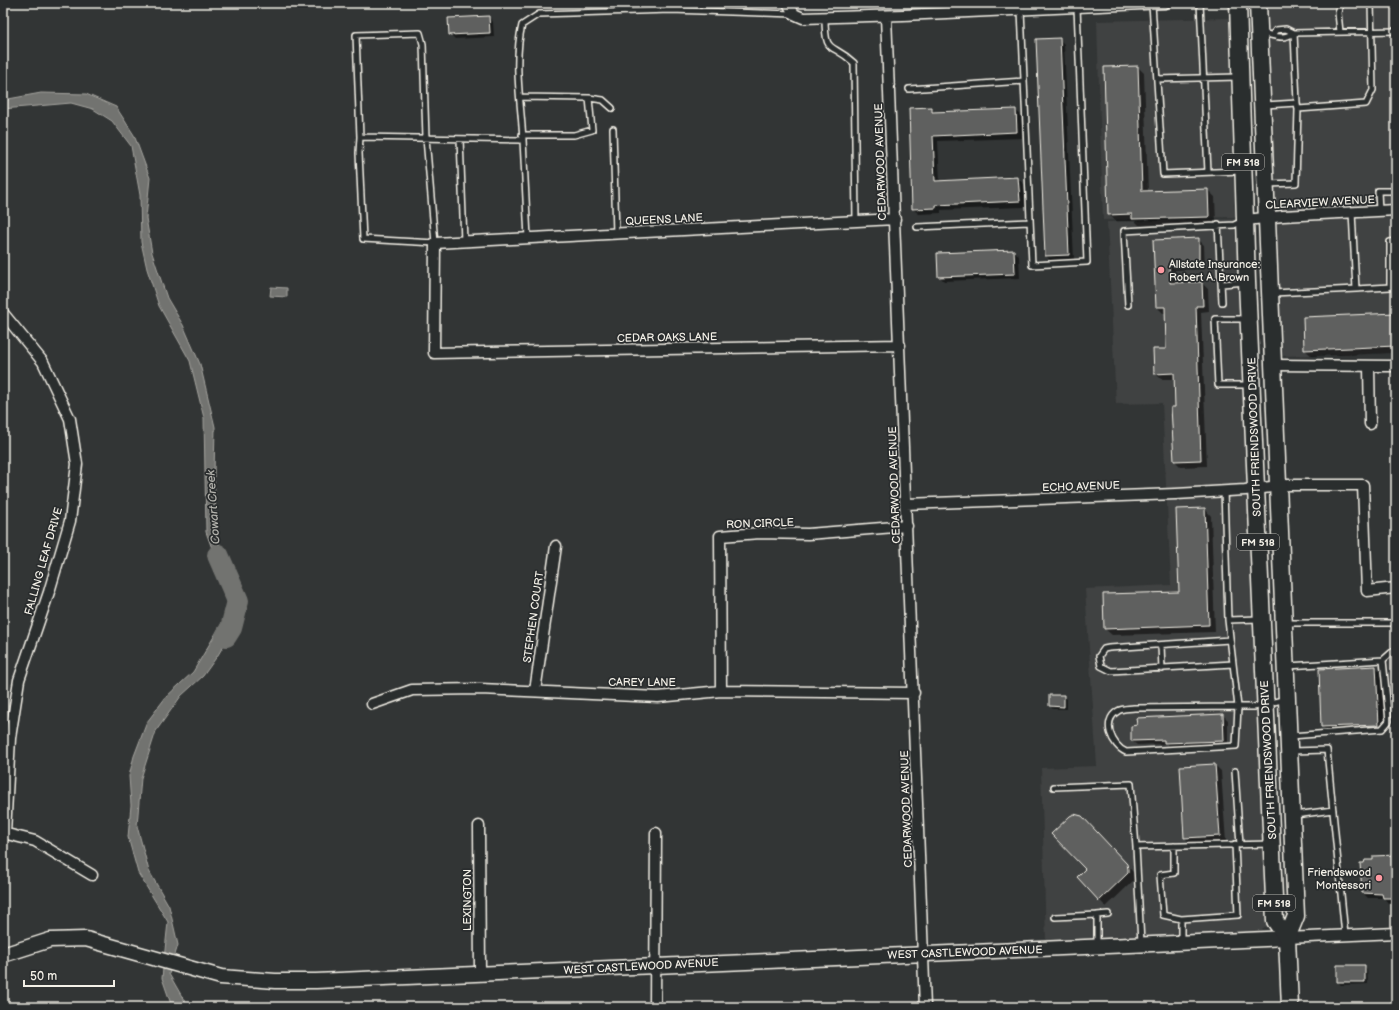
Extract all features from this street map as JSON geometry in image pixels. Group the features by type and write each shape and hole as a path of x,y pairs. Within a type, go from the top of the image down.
{"main road":[{"name":"SOUTH FRIENDSWOOD DRIVE","path":"1238,3 1251,385 1275,921 1287,938"},
{"name":"SOUTH FRIENDSWOOD DRIVE","path":"1258,3 1265,34 1261,105 1296,916 1287,938 1290,1007"},
{"path":"1239,33 1265,34"}],"street":[{"path":"788,3 794,14 803,18 886,16 1166,3"},
{"name":"CEDARWOOD AVENUE","path":"886,16 914,693 925,1007"},
{"name":"CLEARVIEW AVENUE","path":"1246,220 1267,217 1396,210"},
{"name":"QUEENS LANE","path":"435,243 895,219"},
{"name":"CEDAR OAKS LANE","path":"435,243 434,352 900,345"},
{"name":"FALLING LEAF DRIVE","path":"3,313 43,362 70,419 77,464 70,521 49,592 19,680 10,738 4,833"},
{"path":"1273,365 1396,366"},
{"path":"1370,366 1370,424"},
{"name":"ECHO AVENUE","path":"906,504 1176,494 1256,489 1278,486 1363,485 1367,591 1396,588"},
{"name":"RON CIRCLE","path":"721,691 720,536 760,533 808,534 907,526"},
{"name":"STEPHEN COURT","path":"535,691 556,546"},
{"name":"CAREY LANE","path":"372,704 412,690 480,689 658,696 721,691 914,693"},
{"name":"LEXINGTON","path":"479,826 480,973"},
{"path":"4,833 35,841 92,875"},
{"path":"655,1007 656,833"},
{"path":"1287,938 1396,933"},
{"name":"WEST CASTLEWOOD AVENUE","path":"3,955 50,940 86,939 221,977 275,981 316,981 1287,938"}],"lane":[{"path":"1200,3 1205,77 1208,172"},
{"path":"1340,3 1338,12 1340,32"},
{"path":"1298,109 1366,104 1373,90 1371,3"},
{"path":"1152,4 1163,174 1244,171"},
{"path":"1021,10 1032,265 1087,262 1077,7"},
{"path":"528,238 518,62 518,38 522,25 539,14 672,10 794,14"},
{"path":"825,17 825,38 829,45 854,63 856,221"},
{"path":"1265,34 1276,30 1286,29 1294,33 1396,31"},
{"path":"420,33 423,44 426,138 435,243 363,239 356,35 420,33"},
{"path":"1265,34 1278,38 1287,38 1294,33"},
{"path":"1264,184 1296,183 1298,109 1294,33"},
{"path":"1157,78 1240,77"},
{"path":"909,89 1024,81"},
{"path":"520,97 590,98 603,100 612,108"},
{"path":"360,137 460,138 574,135 592,130 590,98"},
{"path":"1261,105 1297,103"},
{"path":"613,129 616,234"},
{"path":"460,138 464,242"},
{"path":"1379,211 1378,192 1396,191"},
{"path":"1352,212 1356,290"},
{"path":"1128,305 1124,231 1218,224 1234,225 1246,220"},
{"path":"917,227 1029,222"},
{"path":"1218,224 1222,302"},
{"path":"1270,294 1390,287 1390,242 1396,242"},
{"path":"1222,284 1247,282"},
{"path":"1249,318 1214,319 1218,385 1251,385"},
{"path":"1224,490 1228,620 1238,707 1236,746 1126,752 1114,744 1110,735 1110,724 1112,717 1117,711 1123,709 1238,707 1265,705 1287,699"},
{"path":"1228,620 1262,619"},
{"path":"1284,623 1396,623"},
{"path":"1230,640 1109,648 1104,650 1099,656 1100,666 1110,671 1233,664"},
{"path":"1161,645 1162,669"},
{"path":"1285,666 1383,660 1392,652 1396,651"},
{"path":"1289,743 1382,728 1389,721 1383,660"},
{"path":"1289,743 1328,750 1345,936"},
{"path":"1174,846 1174,873 1160,876 1162,915 1181,919 1238,915 1238,844 1235,771"},
{"path":"1054,787 1131,784 1141,945"},
{"path":"1292,815 1334,810"},
{"path":"1136,847 1272,844"},
{"path":"1055,917 1108,914"},
{"path":"1097,915 1097,946"},
{"path":"1181,919 1181,943"}],"shaded area":[{"path":"1265,3 1396,3 1396,353 1279,356"},
{"path":"1229,18 1235,217 1103,220 1097,21"},
{"path":"1234,219 1242,306 1268,925 1262,930 1256,932 1046,941 1041,768 1097,766 1085,589 1171,585 1162,403 1116,404 1107,222"}],"water":[{"name":"Cowart Creek","path":"41,93 86,94 116,107 134,135 150,178 146,218 152,253 167,298 183,325 200,364 215,427 214,474 217,536 229,574 238,621 218,655 203,676 181,696 156,731 141,778 137,826 149,871 169,906 178,945 169,974 188,1007 172,1007 162,978 168,922 138,873 128,837 131,805 129,776 134,756 147,722 166,697 193,672 229,611 222,576 206,532 204,418 190,361 159,306 147,269 141,242 140,195 131,146 112,121 93,109 71,103 3,109 3,100"},
{"path":"271,287 287,288 287,297 270,296"}],"building":[{"path":"489,16 490,33 449,35 448,18"},
{"path":"1060,38 1069,255 1045,256 1036,39"},
{"path":"1138,66 1142,191 1208,189 1209,217 1132,219 1132,214 1108,215 1104,67"},
{"path":"932,107 932,112 1016,109 1017,132 933,136 935,181 1018,177 1020,201 936,205 936,208 912,209 909,108"},
{"path":"1199,238 1199,263 1169,264 1170,283 1202,282 1203,306 1196,306 1201,460 1174,461 1171,407 1175,407 1174,373 1154,374 1153,349 1166,349 1165,307 1156,307 1153,240"},
{"path":"1014,250 1015,274 938,277 937,253"},
{"path":"1396,313 1396,346 1304,350 1303,317"},
{"path":"1205,508 1209,625 1104,629 1103,594 1179,592 1176,509"},
{"path":"1376,666 1379,725 1321,727 1319,669"},
{"path":"1049,695 1064,695 1064,707 1049,706"},
{"path":"1223,714 1224,741 1164,743 1164,740 1131,741 1131,726 1137,725 1136,718"},
{"path":"1215,764 1220,836 1184,838 1180,766"},
{"path":"1074,814 1082,816 1127,864 1128,873 1099,901 1077,877 1085,869 1051,834"},
{"name":"Friendswood Montessori","path":"1396,855 1396,898 1383,898 1382,894 1362,893 1360,863 1364,863 1365,860 1373,860 1373,856"},
{"path":"1337,965 1365,965 1365,982 1337,982"}],"waterway":[{"name":"Cowart Creek","path":"218,555 238,601 231,628 226,636"}],"place":[{"name":"Allstate Insurance: Robert A. Brown","path":"1161,270"},
{"name":"Friendswood Montessori","path":"1379,878"}]}
